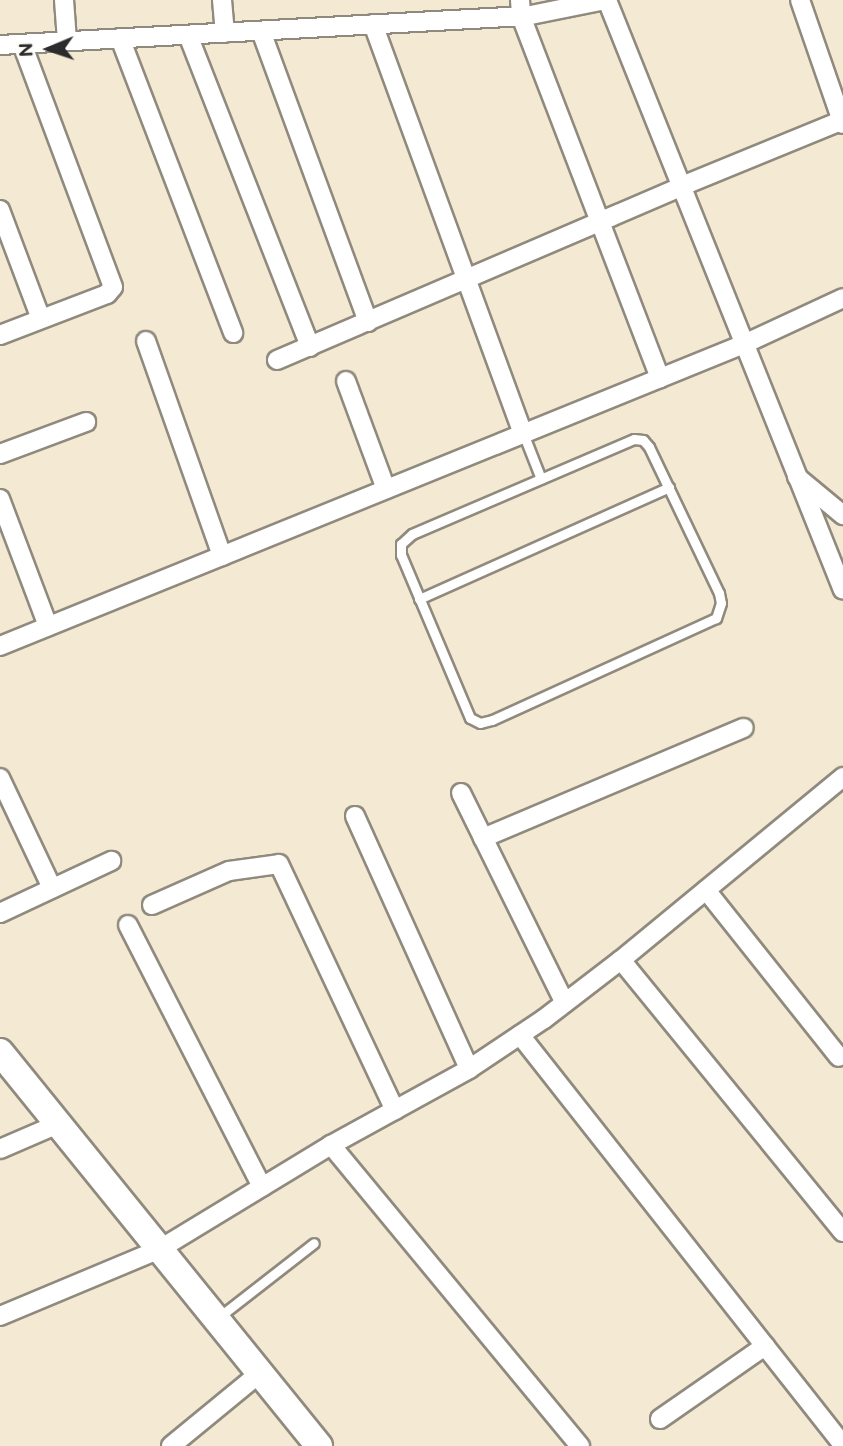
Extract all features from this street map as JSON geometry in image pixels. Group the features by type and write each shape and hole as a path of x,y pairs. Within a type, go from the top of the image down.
{"main road":[{"path":"0,1052 319,1446"}],"street":[{"path":"64,0 67,41"},
{"path":"222,0 225,33"},
{"path":"0,45 373,24 606,0 843,590"},
{"path":"278,360 682,186 843,122 800,0"},
{"path":"521,8 599,222 660,378"},
{"path":"373,24 523,433"},
{"path":"261,31 368,322"},
{"path":"188,34 310,346"},
{"path":"120,38 233,333"},
{"path":"0,335 107,294 113,287 22,44"},
{"path":"0,210 41,319"},
{"path":"0,646 744,344 843,298"},
{"path":"146,341 222,556"},
{"path":"346,381 386,489"},
{"path":"0,454 86,422"},
{"path":"796,476 843,514"},
{"path":"0,499 48,626"},
{"path":"483,838 744,728"},
{"path":"0,1316 160,1249 331,1145 469,1069 565,1003 621,960 843,777"},
{"path":"1,780 52,888"},
{"path":"461,793 565,1003"},
{"path":"355,817 469,1069"},
{"path":"0,913 111,861"},
{"path":"152,905 229,871 279,864 395,1110"},
{"path":"706,890 839,1057"},
{"path":"128,925 262,1187"},
{"path":"621,960 843,1232"},
{"path":"520,1035 843,1445"},
{"path":"0,1149 58,1124"},
{"path":"331,1145 580,1446"},
{"path":"660,1419 765,1346"},
{"path":"171,1446 260,1373"}],"lane":[{"path":"523,433 541,479"},
{"path":"634,439 643,440 669,487 719,593 721,603 716,618 492,720 480,723 470,718 401,555 401,544 412,534 541,479 634,439"},
{"path":"419,599 669,487"},
{"path":"216,1319 314,1243"}]}
